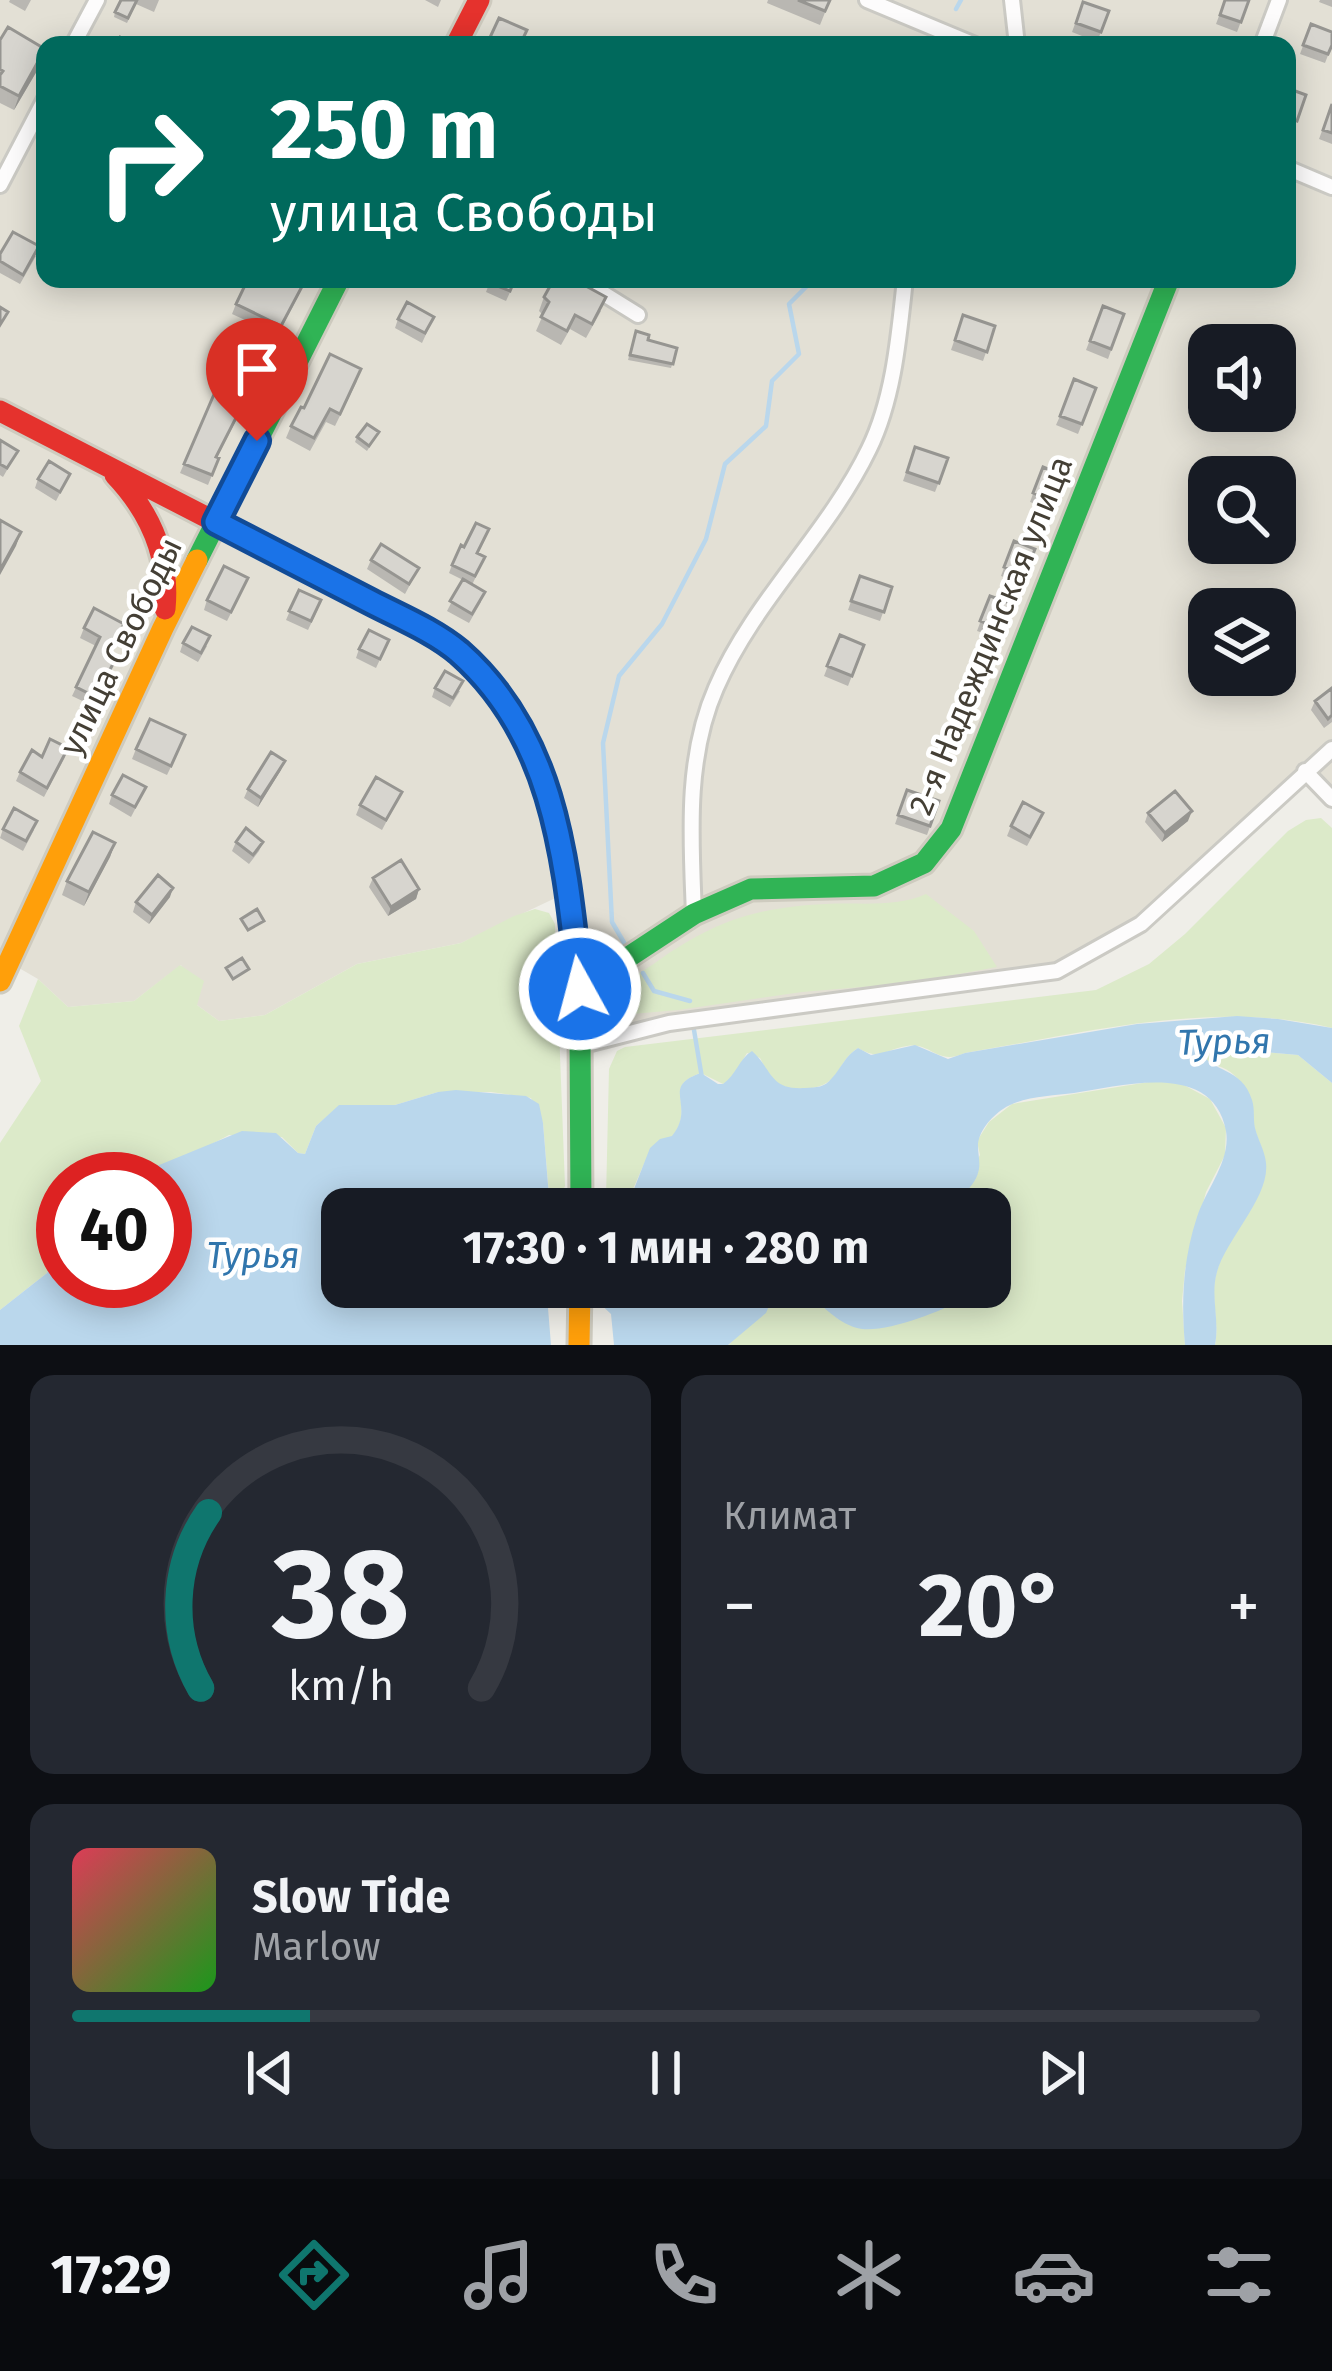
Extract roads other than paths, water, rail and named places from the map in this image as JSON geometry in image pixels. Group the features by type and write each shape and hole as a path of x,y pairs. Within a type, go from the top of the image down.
{"street":[{"path":"78,36 97,0"},
{"path":"460,36 478,0"},
{"path":"867,0 953,36"},
{"path":"1012,0 1016,36"},
{"path":"1265,36 1279,0"},
{"path":"0,185 36,116"},
{"path":"1296,172 1332,187"},
{"name":"улица Свободы","path":"0,981 163,628 333,288"},
{"path":"594,288 638,315"},
{"path":"694,914 690,836 694,780 700,737 716,688 746,633 843,495 871,446 885,404 904,288"},
{"name":"2-я Надеждинская улица","path":"580,989 694,914 751,889 874,886 924,863 951,829 1165,288"},
{"path":"0,411 428,633 456,650 495,689 532,748 555,820 569,891 583,1045 581,1188"},
{"path":"86,455 120,479 144,510 161,550 168,591 163,628"},
{"path":"583,1045 669,1023 1057,971 1141,924 1332,749"},
{"path":"1305,771 1332,800"},
{"path":"579,1345 580,1308"}],"water":[{"name":"Турья","path":"1237,1016 1332,1028 1332,1083 1298,1055 1212,1047 1201,1052 1247,1089 1266,1163 1255,1204 1217,1272 1215,1345 1185,1345 1183,1296 1192,1233 1221,1164 1226,1131 1218,1109 1204,1094 1185,1086 1140,1083 1011,1105 983,1130 979,1166 969,1188 634,1188 650,1148 672,1136 679,1125 682,1084 701,1073 723,1084 752,1051 784,1086 813,1087 829,1081 858,1048 871,1055 915,1045 948,1059 1137,1024"},
{"name":"Турья","path":"438,1092 526,1096 539,1104 548,1188 321,1188 321,1308 548,1308 551,1345 0,1345 0,1310 36,1282 36,1308 192,1308 191,1152 242,1131 276,1133 305,1154 316,1126 339,1105 395,1105"},
{"name":"Турья","path":"605,1308 768,1308 728,1345 614,1345 611,1314"},
{"path":"943,1308 867,1329 841,1321 827,1310"}],"waterway":[{"path":"956,9 961,0"},
{"path":"626,946 612,922 603,743 619,676 662,624 706,539 725,464 766,426 772,381 799,354 789,304 805,288"},
{"path":"643,973 654,991 690,1001"},
{"path":"694,1030 702,1078"}]}
